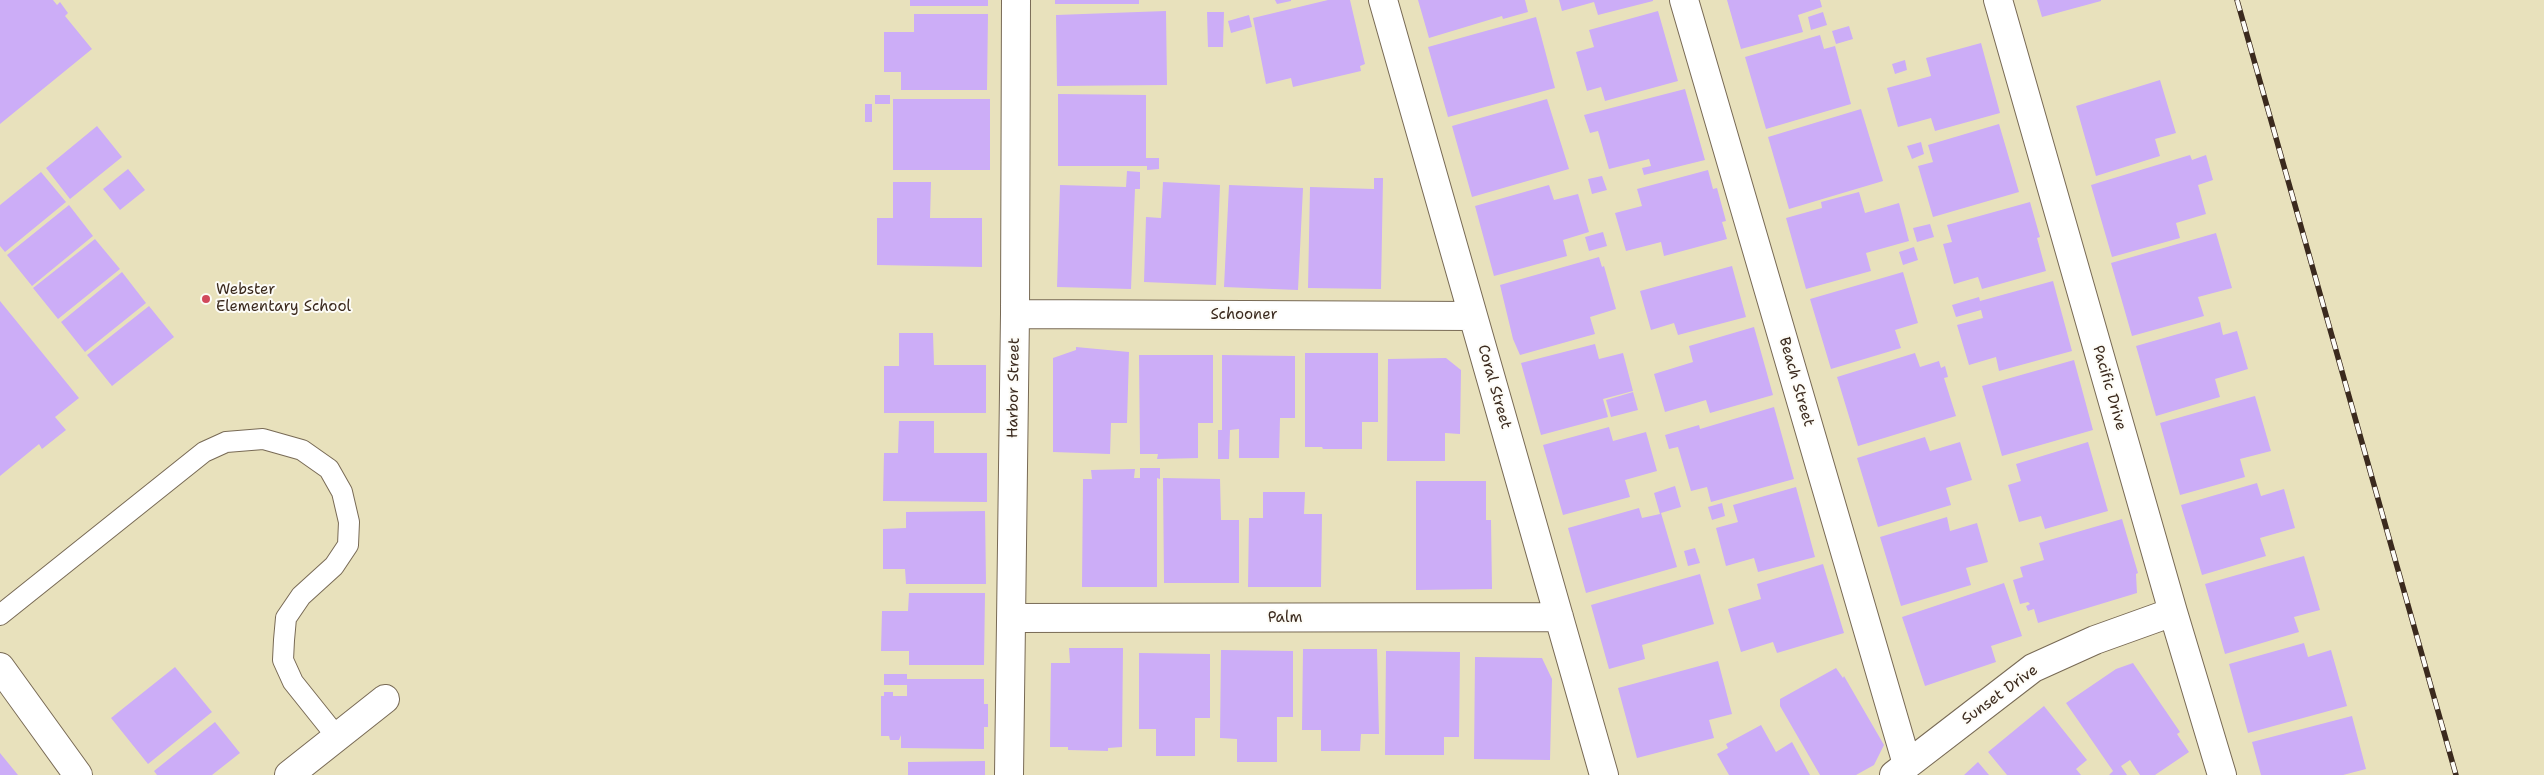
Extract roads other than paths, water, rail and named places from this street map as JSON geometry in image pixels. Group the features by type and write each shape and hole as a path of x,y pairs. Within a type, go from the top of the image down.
{"street":[{"name":"Harbor Street","path":"1009,775 1015,314 1016,0"},
{"name":"Coral Street","path":"1383,0 1604,775"},
{"name":"Beach Street","path":"1684,0 1900,770"},
{"name":"Pacific Drive","path":"1998,0 2173,612 2222,775"},
{"name":"Schooner","path":"1015,314 1473,316"},
{"name":"Sunset Drive","path":"1900,770 2033,668 2095,640 2173,612"},
{"name":"Palm","path":"1011,618 1560,617"},
{"path":"0,667 78,775"},
{"path":"289,775 385,699"}],"lane":[{"path":"0,615 204,452 226,442 263,439 302,450 329,469 342,492 349,522 348,545 334,566 301,596 286,618 283,660 293,682 337,737"}],"railway":[{"path":"2237,0 2456,775"}],"place":[{"name":"Webster Elementary School","path":"206,299"}]}
